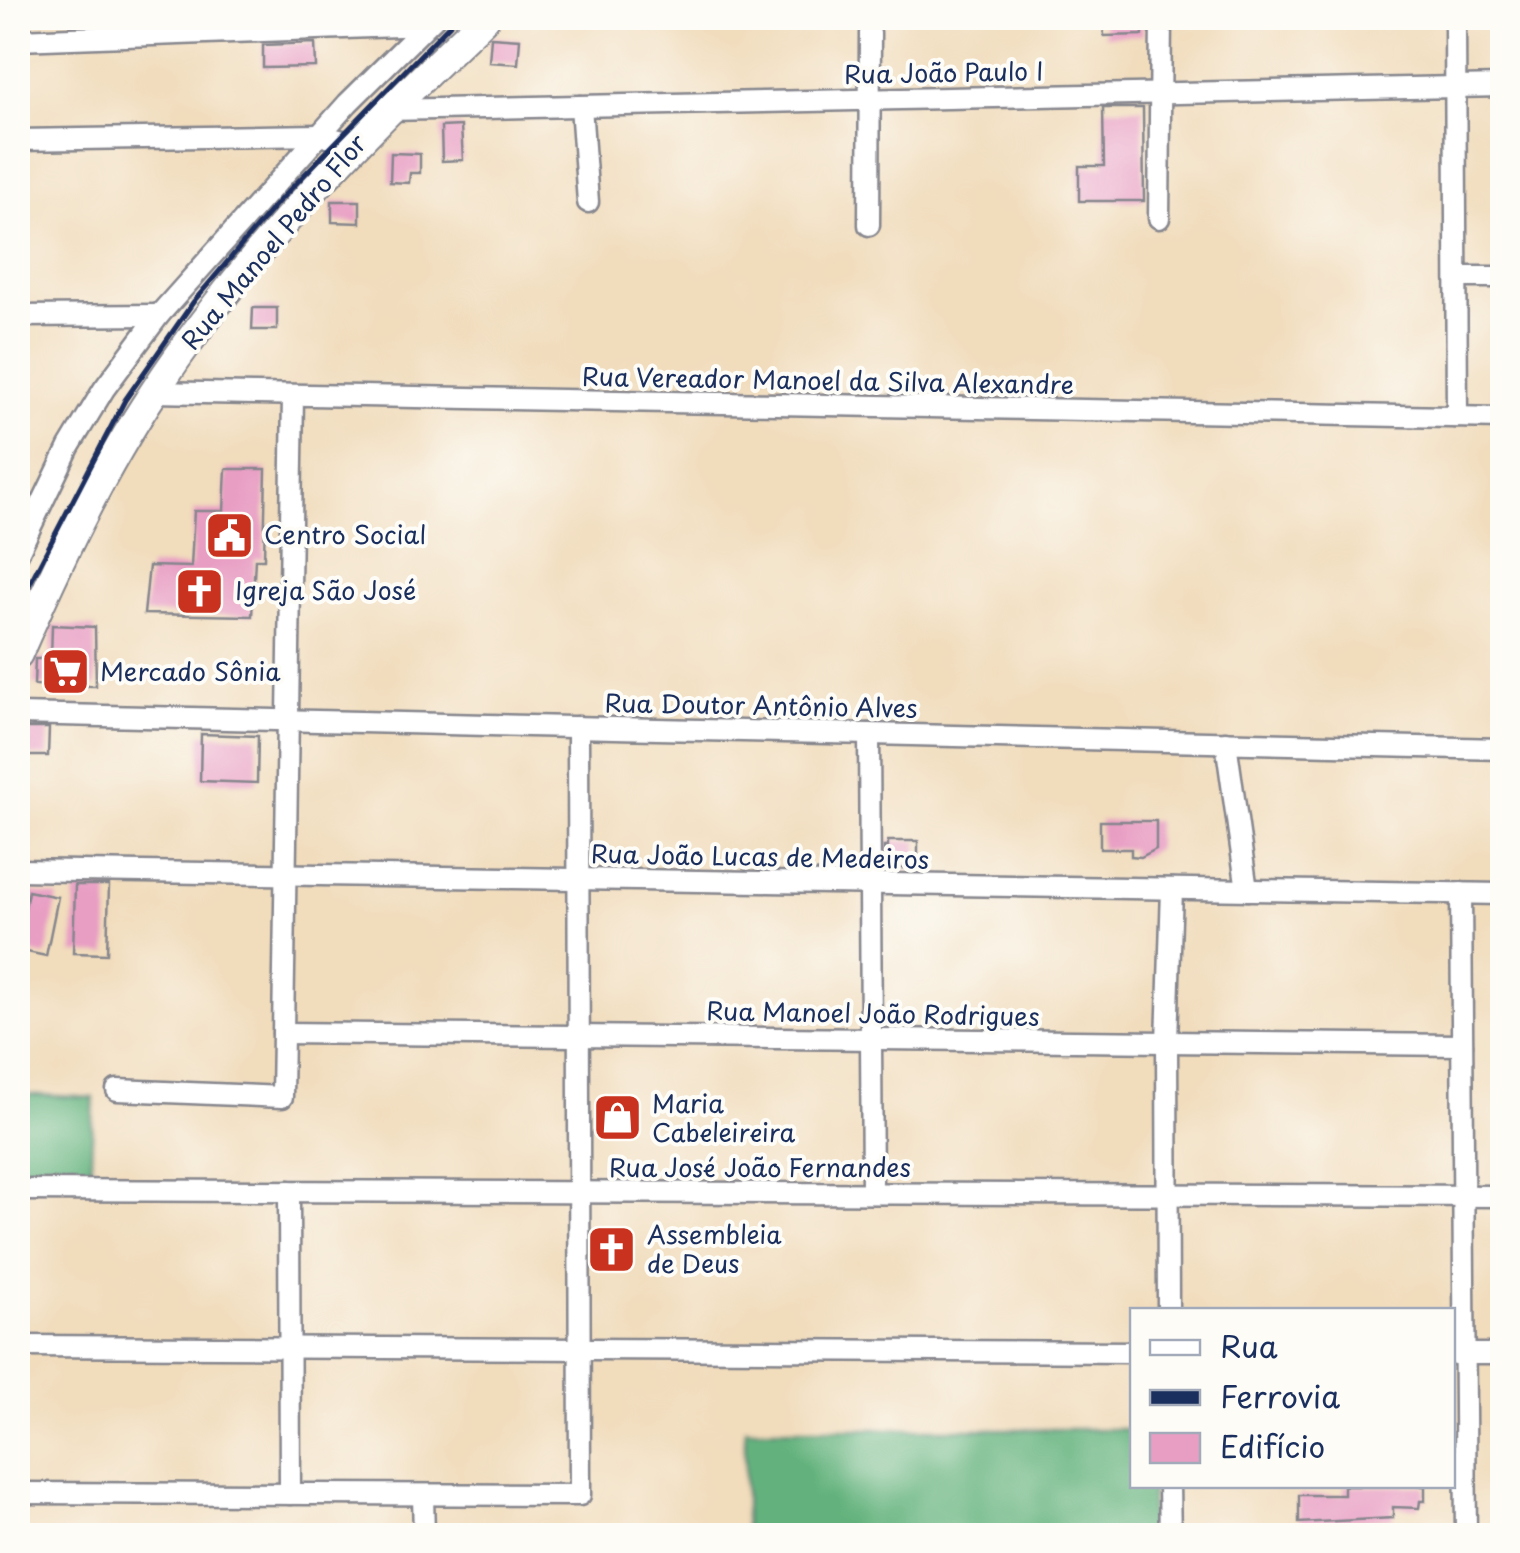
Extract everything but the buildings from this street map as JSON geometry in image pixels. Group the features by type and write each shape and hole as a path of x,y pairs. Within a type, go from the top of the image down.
{"main road":[{"name":"Rua Manoel Pedro Flor","path":"18,654 81,522 153,392 232,284 354,144 485,18"}],"street":[{"path":"1158,218 1160,18"},
{"path":"1455,18 1457,417"},
{"path":"18,40 430,22"},
{"path":"18,553 69,447 112,377 158,315 320,134 430,22"},
{"path":"869,225 870,33"},
{"name":"Rua João Paulo I","path":"388,110 1502,86"},
{"path":"581,106 588,202"},
{"path":"18,140 320,134 354,144"},
{"path":"1457,277 1502,277"},
{"path":"18,316 158,315"},
{"name":"Rua Vereador Manoel da Silva Alexandre","path":"153,392 1502,418"},
{"path":"117,1090 282,1097 293,396"},
{"name":"Rua Doutor Antônio Alves","path":"18,714 1502,749"},
{"path":"18,1494 580,1496 578,727"},
{"path":"869,734 872,1194"},
{"path":"1226,742 1247,890"},
{"name":"Rua João Lucas de Medeiros","path":"18,870 1502,894"},
{"path":"1168,1308 1167,1042 1172,888"},
{"path":"1461,893 1464,1196 1459,1354 1466,1536"},
{"name":"Rua Manoel João Rodrigues","path":"283,1033 1462,1046"},
{"name":"Rua José João Fernandes","path":"18,1190 1502,1196"},
{"path":"289,1191 290,1494"},
{"path":"18,1346 1130,1352"},
{"path":"1459,1354 1502,1354"},
{"path":"1170,1488 1170,1536"},
{"path":"423,1495 424,1536"}],"green space":[{"path":"18,1094 94,1098 90,1182 18,1182"},
{"path":"745,1429 1130,1429 1130,1488 1151,1488 1151,1533 745,1533"}],"railway":[{"path":"18,606 125,400 194,301 278,202 456,18"}],"place":[{"name":"Centro Social","path":"229,535"},
{"name":"Igreja São José","path":"200,591"},
{"name":"Mercado Sônia","path":"65,672"},
{"name":"Maria Cabeleireira","path":"617,1118"},
{"name":"Assembleia de Deus","path":"612,1249"}]}
